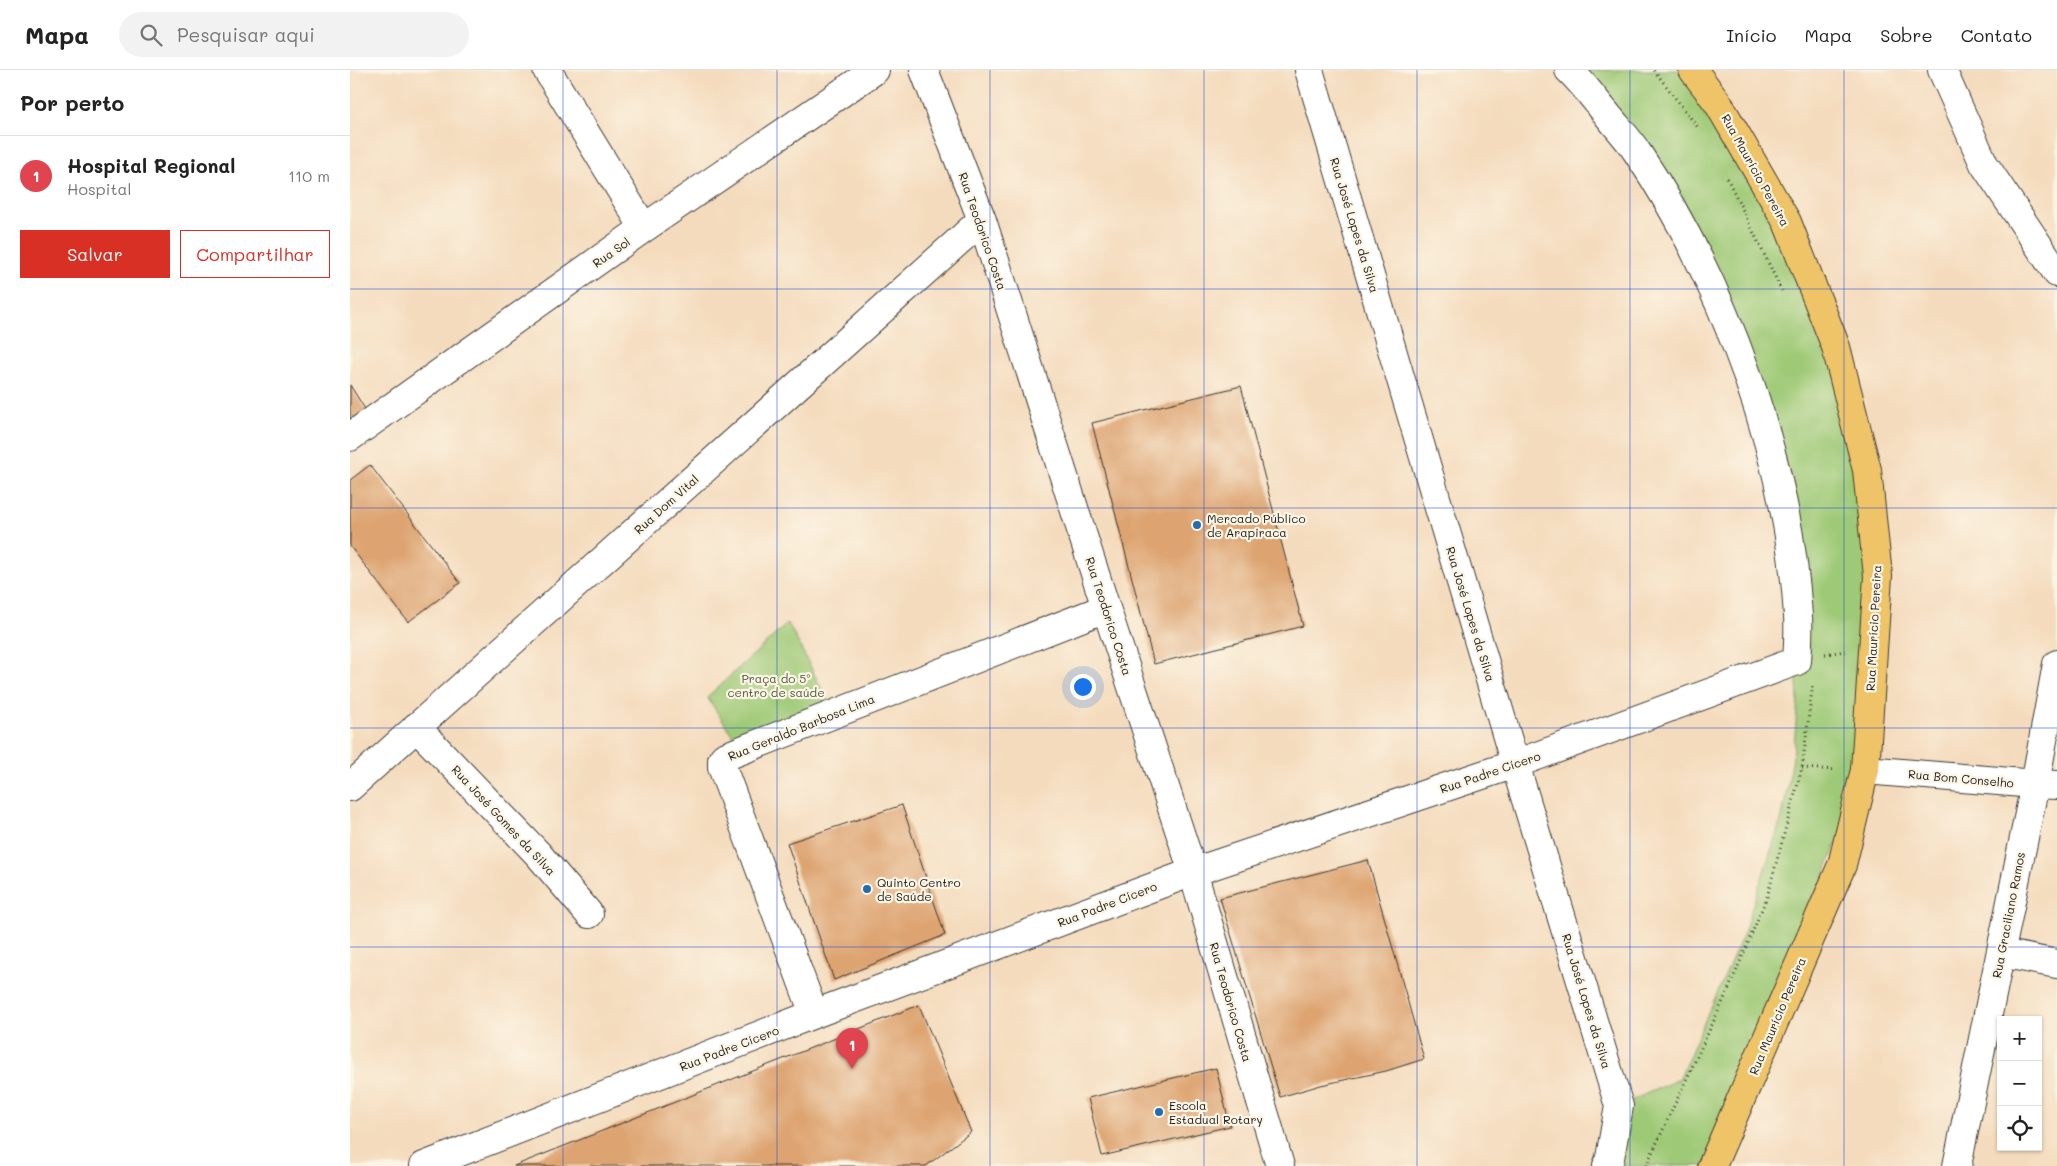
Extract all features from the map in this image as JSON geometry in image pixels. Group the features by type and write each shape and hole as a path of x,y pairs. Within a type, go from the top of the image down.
{"main road":[{"name":"Rua Maurício Pereira","path":"1693,70 1718,102 1787,222 1836,347 1867,470 1878,576 1865,770 1842,865 1712,1166"}],"street":[{"path":"548,70 644,228"},
{"name":"Rua Sol","path":"350,437 644,228 875,70"},
{"name":"Rua Teodorico Costa","path":"924,70 982,220 1193,872 1280,1166"},
{"name":"Rua José Lopes da Silva","path":"1310,70 1515,764 1619,1106 1609,1162"},
{"path":"1569,70 1636,151 1670,206 1712,287 1741,357 1772,458 1789,533 1798,617 1810,664"},
{"path":"1942,70 1984,164 2057,273"},
{"name":"Rua Dom Vital","path":"350,787 982,220"},
{"name":"Rua Geraldo Barbosa Lima","path":"814,1014 722,767 724,757 1106,608"},
{"name":"Rua Padre Cícero","path":"424,1166 814,1014 1193,872 1810,664"},
{"name":"Rua Graciliano Ramos","path":"1957,1166 2001,953 2046,785 2057,664"},
{"name":"Rua José Gomes da Silva","path":"416,727 538,854 589,914"},
{"name":"Rua Bom Conselho","path":"1865,770 2046,785"},
{"path":"2001,953 2057,964"}],"path":[{"path":"1646,1166 1730,986 1767,898 1802,768 1810,664 1853,650"},
{"path":"1802,768 1865,770"}],"green space":[{"path":"1569,70 1693,70 1787,222 1867,470 1865,770 1712,1166 1607,1166 1619,1106 1679,1079 1743,935 1782,817 1793,758 1798,699 1789,533 1712,287"},
{"name":"Praça do 5º centro de saúde","path":"788,623 829,703 739,745 707,697"}],"building":[{"path":"350,385 368,414 350,425"},
{"name":"Mercado Público de Arapiraca","path":"1241,386 1303,626 1154,664 1092,423"},
{"path":"370,465 460,583 408,622 350,546 350,480"},
{"name":"Quinto Centro de Saúde","path":"902,805 945,935 834,980 787,843"},
{"path":"1368,860 1424,1059 1386,1071 1321,1085 1280,1097 1220,898"},
{"path":"919,1005 971,1132 926,1166 514,1166"},
{"name":"Escola Estadual Rotary","path":"1216,1068 1230,1126 1102,1156 1088,1098"}],"place":[{"name":"Mercado Público de Arapiraca","path":"1197,525"},
{"name":"Quinto Centro de Saúde","path":"867,889"},
{"name":"Hospital Regional","path":"852,1069"},
{"name":"Escola Estadual Rotary","path":"1159,1112"}]}
